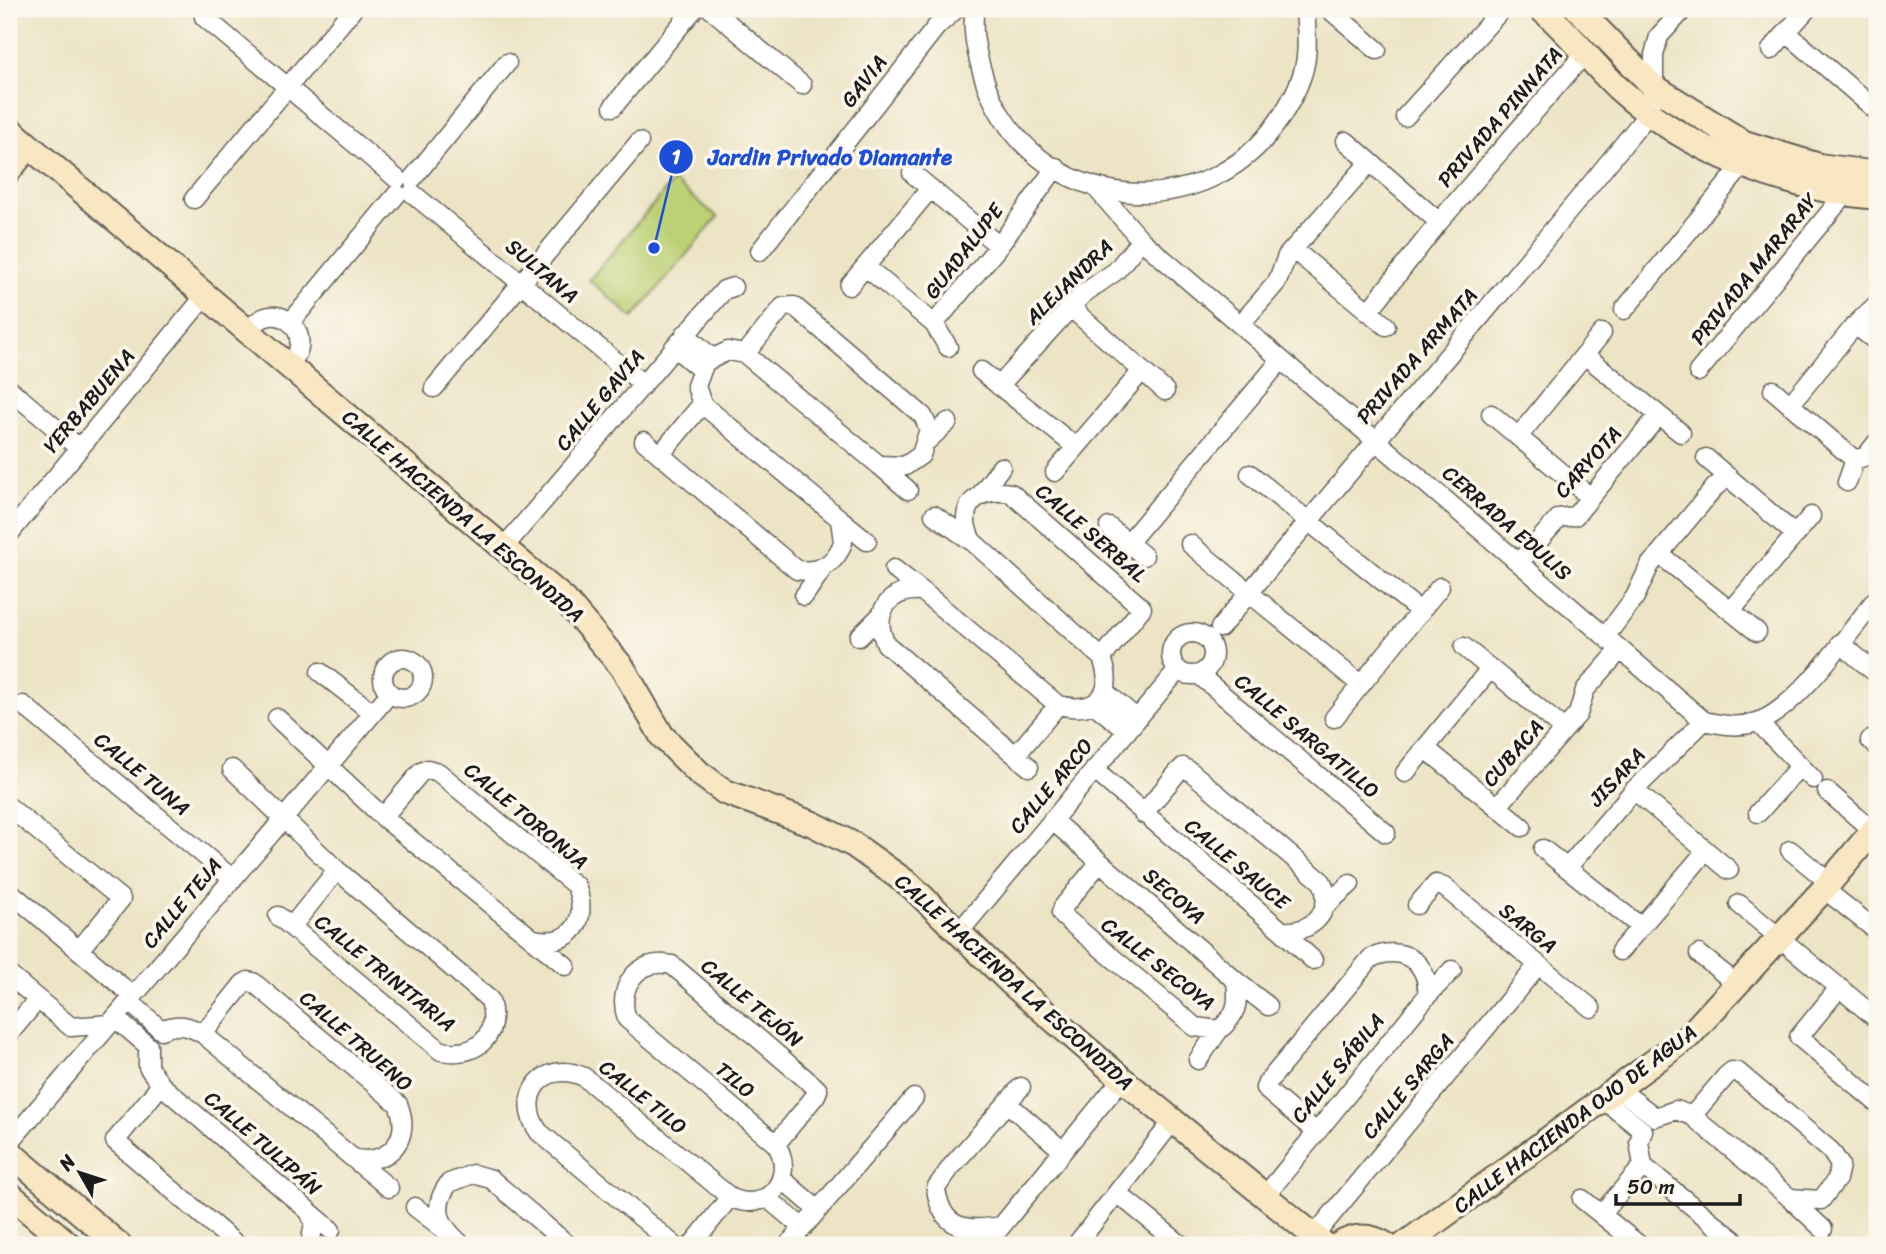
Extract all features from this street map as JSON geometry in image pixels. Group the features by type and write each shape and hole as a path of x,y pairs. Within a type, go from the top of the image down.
{"street":[{"path":"194,199 353,9"},
{"path":"613,107 694,9"},
{"path":"711,9 802,85"},
{"name":"GAVIA","path":"760,250 937,26 956,9"},
{"path":"975,9 978,54 992,99 1006,123 1025,145 1056,167 1096,188 1123,193 1177,191 1219,176 1250,154 1270,133 1296,90 1306,59 1305,9"},
{"path":"1329,9 1377,50"},
{"path":"1405,117 1502,9"},
{"path":"1541,9 1586,52 1616,86 1648,114 1742,166 1845,194 1877,197"},
{"path":"1578,9 1654,88 1744,143 1819,166 1877,174"},
{"path":"1648,114 1654,88 1654,55 1660,36 1684,9"},
{"path":"1771,50 1807,9"},
{"name":"SULTANA","path":"204,17 643,384"},
{"path":"1786,32 1873,100"},
{"name":"PRIVADA PINNATA","path":"1368,312 1444,217 1586,52"},
{"path":"291,322 507,64"},
{"name":"PRIVADA ARMATA","path":"1220,628 1374,439 1517,277 1648,114"},
{"name":"CALLE HACIENDA LA ESCONDIDA","path":"9,129 565,600 594,630 622,667 663,736 699,773 725,792 813,824 854,845 910,885 1011,983 1122,1079 1320,1240"},
{"path":"1346,141 1444,217"},
{"path":"434,387 639,142"},
{"path":"9,170 28,147"},
{"path":"1240,325 1277,282 1281,265 1370,162"},
{"path":"1624,310 1742,166"},
{"name":"GUADALUPE","path":"866,267 934,324 999,246 1056,167"},
{"path":"912,173 999,246"},
{"name":"CERRADA EDULIS","path":"1096,188 1142,240 1704,721"},
{"path":"849,286 930,189"},
{"name":"PRIVADA MARARAY","path":"1698,372 1845,194"},
{"name":"ALEJANDRA","path":"999,386 1083,294 1116,271 1142,240"},
{"path":"1294,250 1386,326"},
{"name":"CALLE GAVIA","path":"504,547 724,290 733,288"},
{"name":"YERBABUENA","path":"9,534 205,296"},
{"path":"745,354 787,304 794,306 923,416 929,429 920,455 905,466 879,465"},
{"path":"1790,405 1855,325 1877,304"},
{"path":"1071,308 1165,391"},
{"path":"248,333 252,326 266,317 275,316 291,322 299,334 300,348 287,366"},
{"path":"934,324 948,347"},
{"path":"1855,325 1877,342"},
{"path":"1518,437 1602,333"},
{"path":"679,341 705,362"},
{"path":"867,541 702,404 696,386 705,362 727,351 745,354 908,490"},
{"path":"1586,356 1681,433"},
{"path":"1128,542 1281,360"},
{"path":"981,371 1076,447"},
{"path":"1055,472 1142,371"},
{"path":"9,389 79,448"},
{"path":"1773,390 1855,460"},
{"path":"660,455 702,404"},
{"path":"1491,414 1590,497"},
{"name":"CARYOTA","path":"1518,563 1559,518 1575,516 1658,416"},
{"path":"927,441 948,422"},
{"path":"644,442 797,570 823,568"},
{"path":"1855,460 1866,456 1877,442"},
{"path":"1706,457 1796,535"},
{"path":"1847,482 1855,460"},
{"path":"972,541 965,528 965,514 1001,467"},
{"path":"1250,474 1421,612"},
{"path":"1605,637 1628,609 1640,581 1659,554 1716,486 1729,477"},
{"name":"CALLE SERBAL","path":"981,494 994,490 1011,494 1142,608 1102,658"},
{"path":"894,569 1058,705 1075,709 1100,698 1109,677 1102,658 972,541 934,515"},
{"path":"1731,611 1811,516"},
{"path":"804,596 823,568 841,550 844,534 840,519"},
{"path":"1109,527 1144,556"},
{"path":"1190,544 1361,684"},
{"path":"1659,554 1757,632"},
{"path":"1334,718 1440,587"},
{"path":"859,637 893,596 908,590 922,591"},
{"path":"1704,721 1731,726 1758,722 1782,709 1877,598"},
{"path":"882,610 880,632 886,644 1022,761 1058,705"},
{"path":"1185,634 1200,634 1211,644 1213,659 1205,671 1198,674 1184,674 1178,670 1171,657 1174,643 1185,634"},
{"path":"1840,643 1877,674"},
{"path":"1464,647 1564,729"},
{"name":"CUBACA","path":"1497,807 1564,729 1583,704 1585,690 1620,650"},
{"path":"1405,773 1490,669"},
{"name":"CALLE ARCO","path":"960,931 1178,670"},
{"path":"320,671 373,713"},
{"name":"CALLE SARGATILLO","path":"1198,674 1386,833"},
{"name":"CALLE TEJA","path":"9,1143 390,693"},
{"path":"1100,698 1131,724"},
{"name":"CALLE TUNA","path":"23,705 233,879"},
{"path":"277,718 383,817 566,966"},
{"name":"JISARA","path":"1567,868 1634,790 1704,721"},
{"path":"1758,722 1799,767 1875,828"},
{"path":"1425,748 1522,827"},
{"name":"CALLE SAUCE","path":"1094,770 1143,814 1282,931 1295,933 1306,929 1319,918 1326,905 1326,892 1322,882 1184,767 1143,814"},
{"path":"1758,813 1799,767"},
{"name":"CALLE TRINITARIA","path":"232,769 337,870 490,1000 493,1012 492,1027 482,1043 458,1054 441,1051 285,921 337,870"},
{"name":"CALLE TORONJA","path":"383,817 421,772 428,769 438,772 576,886 582,901 580,918 571,933 560,940 534,939"},
{"path":"1634,790 1729,870"},
{"path":"9,807 121,899 79,950"},
{"name":"SECOYA","path":"1052,820 1268,1006"},
{"name":"CALLE HACIENDA OJO DE AGUA","path":"1420,1242 1689,1036 1827,886 1875,828"},
{"path":"1543,849 1641,927"},
{"path":"1790,850 1877,931"},
{"path":"1620,951 1706,851"},
{"name":"CALLE SECOYA","path":"1100,862 1061,913 1195,1027 1225,1025"},
{"path":"1326,905 1350,884"},
{"name":"SARGA","path":"1417,905 1436,884 1591,1008"},
{"path":"9,891 79,950 161,1030 179,1024 203,1034 389,1188"},
{"path":"1740,904 1877,1019"},
{"path":"1282,931 1313,960"},
{"path":"1315,1132 1265,1088 1371,958 1392,944 1410,956 1421,965 1428,983 1427,996"},
{"path":"1699,954 1737,984"},
{"name":"CALLE TEJÓN","path":"627,1019 622,999 630,978 646,966 672,965 818,1090 776,1144"},
{"name":"CALLE SARGA","path":"1320,1240 1538,965"},
{"name":"CALLE SÁBILA","path":"1265,1196 1427,996 1452,970"},
{"path":"9,975 71,1027 112,1021"},
{"path":"1198,1060 1238,1006 1236,981"},
{"name":"CALLE TRUENO","path":"203,1034 243,984 253,982 398,1104 404,1125 396,1148 375,1160 355,1159"},
{"path":"1839,988 1799,1037 1877,1103"},
{"path":"9,1034 38,999"},
{"name":"TILO","path":"627,1019 776,1144"},
{"name":"CALLE TULIPÁN","path":"112,1021 148,1046 148,1067 161,1085 309,1211 314,1223 310,1245"},
{"name":"CALLE TILO","path":"674,1245 539,1132 532,1122 529,1103 539,1081 564,1071 584,1077 730,1197"},
{"path":"1692,1116 1726,1076 1732,1071 1738,1072 1831,1151 1840,1165 1829,1193 1821,1200 1812,1202 1790,1198"},
{"path":"986,1245 1122,1079"},
{"path":"161,1085 115,1141 237,1245"},
{"path":"1001,1226 968,1229 951,1222 939,1208 936,1188 1021,1087"},
{"path":"1611,1095 1655,1117 1676,1110 1692,1116 1823,1229"},
{"path":"1611,1095 1643,1131 1639,1143 1643,1166 1740,1245"},
{"path":"788,1245 914,1098"},
{"path":"1007,1103 1062,1150"},
{"path":"1076,1245 1173,1121"},
{"path":"691,1245 730,1197 752,1203 775,1188 783,1156 776,1144"},
{"path":"9,1152 119,1245"},
{"path":"1601,1214 1643,1166"},
{"path":"445,1230 439,1218 441,1193 458,1177 482,1175 491,1179 568,1245"},
{"path":"775,1188 811,1219"},
{"path":"1117,1193 1174,1243"},
{"path":"9,1194 69,1245"},
{"path":"1582,1199 1639,1245"},
{"path":"415,1206 462,1245"},
{"path":"309,1211 331,1230"},
{"path":"1339,1245 1356,1237 1370,1238 1386,1245"}],"green space":[{"path":"673,181 718,217 633,318 589,280"}],"place":[{"name":"Jardin Privado Diamante","path":"654,248"}]}
